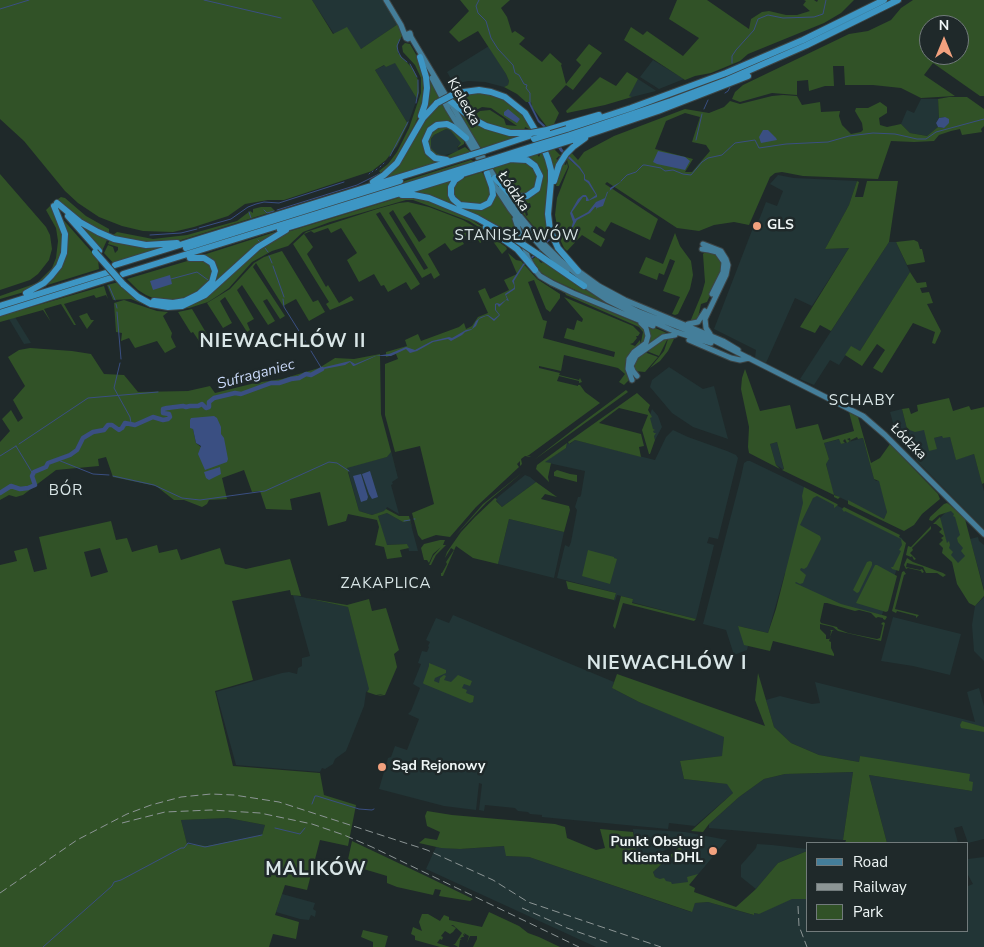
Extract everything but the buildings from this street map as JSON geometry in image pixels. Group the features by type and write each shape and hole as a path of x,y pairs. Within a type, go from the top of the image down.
{"highway":[{"path":"570,134 796,43 884,0"},
{"path":"509,159 547,130 570,134 702,90 820,39 898,0"},
{"path":"0,313 488,157 535,140 605,129 723,87 803,50 820,39"},
{"path":"414,133 427,96 426,78 420,57"},
{"path":"356,190 377,180 391,169 401,157 423,118 437,104 456,93 474,90 492,92 510,100 522,110 532,124 548,159 551,176 548,214 552,236 562,254 578,271"},
{"path":"448,99 470,118 486,126 535,140"},
{"path":"468,141 454,126 445,124 435,126 426,136 426,147 432,157 442,160 475,161"},
{"path":"550,197 560,162 569,151 570,134"},
{"path":"458,159 202,238 117,267 475,161 535,140"},
{"path":"488,157 525,160 535,166 540,176 537,189 526,196 516,196 509,193 495,178"},
{"path":"475,161 469,172 453,183 451,194 456,202 477,208 485,206 492,197 493,191 487,173"},
{"path":"0,306 190,258 469,172"},
{"path":"390,196 422,196 460,211 518,241 543,250 584,286"},
{"path":"56,205 80,222 107,236 136,244 156,245 202,238"},
{"path":"56,205 97,251 111,277 138,297 157,306 175,307 192,303 205,295 258,247 291,227"},
{"path":"0,302 40,286 59,266 64,253 65,234 56,205"},
{"path":"460,211 512,244 525,255 535,270"},
{"path":"26,293 111,277 158,302 173,302 192,298 205,290 212,282 215,271 213,265 207,259 190,258"}],"main road":[{"name":"Kielecka","path":"386,0 495,178"},
{"name":"Kielecka","path":"408,35 487,173"},
{"name":"Łódzka","path":"487,173 510,209 538,240"},
{"name":"Łódzka","path":"495,178 543,250 618,301 747,357 867,419 885,434 984,534"},
{"path":"510,209 517,224 525,255"},
{"path":"680,324 691,325 698,322 708,307 722,276 724,264 722,259 717,252 703,247"},
{"path":"543,250 618,297 712,336 732,346 747,357"},
{"path":"535,270 552,284 634,319 731,358 740,360 747,357"},
{"name":"Łódzka","path":"584,286 616,305 662,326 700,340 721,345"},
{"path":"708,307 704,325 712,336"},
{"path":"634,319 646,328 647,344"},
{"path":"634,378 633,359 638,352 647,344 663,337 676,335"}],"shaded area":[{"path":"312,0 383,0 398,24 361,49 334,34"},
{"path":"489,46 506,74 509,81 508,85 504,87 485,82 468,81 454,84 447,72"},
{"path":"653,60 684,79 659,89 640,77"},
{"path":"395,62 417,99 408,124 375,70"},
{"path":"638,79 656,91 632,97 628,96"},
{"path":"921,99 938,99 939,118 936,123 938,127 927,136 910,133 901,124 907,110 914,113"},
{"path":"446,129 450,130 462,143 457,147 459,151 442,156 431,148 430,141 434,135"},
{"path":"778,175 794,178 857,181 849,205 825,249 849,248 812,306 795,298 766,363 755,358 756,350 714,329 756,220 759,220 766,202 777,206 783,191 770,184"},
{"path":"889,242 896,242 910,272 860,351 851,347 839,365 830,360 814,385 800,379"},
{"path":"15,317 31,343 24,344 9,319"},
{"path":"669,367 703,389 714,386 728,439 693,427 672,413 650,387 652,380"},
{"path":"652,409 658,416 662,427 655,440 649,418"},
{"path":"902,409 907,429 923,429 934,438 950,436 956,459 974,454 984,491 984,529 916,460 908,431 898,441 890,412"},
{"path":"673,430 727,451 738,458 718,539 709,537 707,543 714,545 696,619 631,602 633,599 617,595 615,601 616,593 557,578 565,545 569,547 571,542 577,510 575,507 578,497 581,495 585,471 544,462 566,448 567,443 570,444 575,440 655,460 666,437"},
{"path":"863,438 874,479 876,481 879,480 885,500 887,512 884,519 833,494 826,463 829,459 824,443 840,439 841,444"},
{"path":"777,442 784,470 776,465 770,444"},
{"path":"391,451 398,478 391,485 399,514 387,507 385,511 372,515 359,511 347,467 387,457"},
{"path":"747,461 804,487 804,489 902,538 904,543 882,615 799,596 785,573 768,633 738,626 748,646 747,650 734,655 726,630 703,624 744,463"},
{"path":"525,475 536,482 502,507 496,500 498,497"},
{"path":"951,507 954,509 967,557 958,565 950,556 940,518"},
{"path":"387,513 403,522 410,521 418,551 409,551 407,544 386,545 378,516"},
{"path":"509,519 564,532 554,578 498,564"},
{"path":"978,537 979,541 984,545 984,589 970,539"},
{"path":"293,595 348,607 370,689 366,692 364,706 346,751 335,759 333,764 325,769 322,768 320,772 236,765 216,692 282,673 297,674 298,668 302,666 302,658 310,656"},
{"path":"984,597 984,661 974,651 972,625 975,606"},
{"path":"453,615 614,682 612,688 639,702 724,736 723,756 680,761 684,779 728,784 733,793 695,826 669,823 668,829 542,817 542,815 518,811 515,808 485,805 484,811 479,810 482,784 479,783 476,810 444,806 379,789 388,758 391,757 395,746 407,750 419,719 408,714 420,688 413,684 421,664 418,663 422,651 427,652 429,647 430,642 426,640 436,618 449,623"},
{"path":"893,617 961,634 950,675 881,661"},
{"path":"815,682 975,722 967,692 979,688 984,706 984,839 968,842 962,826 954,828 958,842 887,842 869,775 972,791 860,756 859,762 819,755 791,743 774,727 766,700 780,696 812,704 820,703"},
{"path":"853,772 843,840 709,828 709,824 739,797 764,779 785,774"},
{"path":"228,818 265,825 262,835 207,846 187,844 181,820"},
{"path":"633,829 685,832 727,840 689,885 674,886 655,877 653,872 681,846 680,843 638,863"},
{"path":"757,844 772,845 806,849 806,851 778,863 756,889 741,877 741,865 756,848"},
{"path":"505,846 507,856 529,857 691,912 695,903 708,902 753,915 792,898 806,899 806,932 969,932 969,886 973,884 969,877 969,859 984,857 984,947 596,947 426,869 436,847 460,849"},
{"path":"282,894 315,903 313,909 316,911 315,917 311,915 309,920 300,919 276,912"}],"green space":[{"path":"0,0 312,0 333,34 347,27 361,49 398,24 403,34 398,43 398,53 414,70 418,80 419,93 417,99 395,63 386,67 384,65 375,70 408,124 397,146 386,160 372,171 284,200 268,200 245,204 228,216 194,227 173,232 143,231 122,226 99,217 78,203 65,191 24,141 0,119"},
{"path":"460,0 510,0 501,8 507,17 512,33 515,31 525,38 519,44 542,62 550,53 562,64 566,84 581,65 576,60 589,44 602,53 573,90 566,85 551,101 559,113 554,124 547,127 532,107 531,102 526,102 517,94 504,87 508,85 509,81 506,74 478,31 459,42 449,32 469,11"},
{"path":"677,0 707,0 749,29 751,19 762,12 769,11 786,15 797,15 810,11 803,5 806,1 804,0 814,0 817,2 818,0 854,0 841,13 824,23 748,54 740,61 711,73 685,80 624,40 631,27 643,35 647,31 683,56 699,38 669,19"},
{"path":"913,0 984,0 984,96 980,96 936,65 969,65 969,15 919,15 919,65 932,65 924,75 955,96 921,98 901,88 845,85 844,66 833,66 834,86 825,86 809,91 808,80 797,81 797,95 772,93 740,102 732,99 735,92 743,85 849,34 868,31 891,20 901,8"},
{"path":"405,43 410,44 418,58 426,88 422,108 415,124 395,160 381,174 379,171 388,164 397,152 409,128 421,93 421,78 415,65 403,52 402,46"},
{"path":"424,65 440,98 424,113"},
{"path":"627,72 638,79 629,96 632,97 567,113 566,111 600,77 616,86"},
{"path":"476,92 497,96 507,101 520,111 528,121 531,130 525,127 524,131 500,129 476,118 476,114 480,111 490,110 504,119 506,125 517,126 491,108 482,107 469,114 451,98"},
{"path":"772,96 797,96 802,105 820,102 821,112 840,111 839,116 842,125 851,134 863,130 862,123 855,111 856,108 868,108 880,102 887,107 887,113 879,118 880,125 887,127 901,124 910,133 927,136 938,127 944,128 945,117 939,118 938,99 949,97 967,97 984,109 984,126 981,129 982,132 962,135 960,129 939,135 934,141 891,141 878,179 775,173 770,177 749,225 734,222 714,225 699,231 677,228 607,182 605,184 658,219 650,240 611,222 605,232 596,226 593,232 605,239 601,247 582,235 567,251 564,248 557,233 555,215 557,198 569,167 566,156 574,164 567,155 570,151 578,160 584,152 614,136 685,109 709,113 724,107 730,101 740,104","holes":["685,113 700,117 692,142 706,145 710,151 692,172 685,172 693,159 655,149 666,121"]},
{"path":"443,102 455,126 442,122 424,139 437,161 443,162 376,182 390,173 429,113"},
{"path":"451,103 469,119 526,135 481,148"},
{"path":"445,125 459,134 464,144 457,148 461,143 450,130 446,129 434,135 431,139 431,148 442,156 447,156 465,147 471,152 441,159 430,151 428,138 435,128"},
{"path":"553,148 562,157 559,156 556,159 560,161 553,179 547,150"},
{"path":"543,151 549,169 545,215 547,229 545,230 549,234 543,238 521,211 522,207 526,208 526,216 528,215 527,211 531,207 530,203 517,206 509,195 520,199 542,182 526,157 537,154 539,157"},
{"path":"471,160 475,162 312,214 310,211"},
{"path":"523,161 533,166 538,176 537,185 531,192 518,195 507,189 493,168"},
{"path":"567,162 568,167 559,186 556,186 562,163 566,165"},
{"path":"482,172 490,186 490,198 483,205 461,203 454,197 453,187 460,179"},
{"path":"0,174 46,227 50,235 52,249 49,260 38,274 30,280 0,290"},
{"path":"453,180 449,196 474,209 495,196 496,192 511,215 520,240 413,192"},
{"path":"857,181 859,182 855,197 863,197 867,181 898,181 889,242 831,331 820,325 815,333 800,327 849,248 825,249 849,205"},
{"path":"61,197 65,198 86,216 109,229 109,235 75,215 60,201 56,205 63,212 55,206 63,236 61,257 50,276 24,292 0,299 0,296 37,283 52,268 56,258 58,241 56,228 46,210"},
{"path":"401,197 424,199 467,217 511,247 469,221 413,200 406,200 330,222 303,232 288,246 272,251 252,262 229,288 208,302 180,309 207,296 260,249 284,233"},
{"path":"408,202 429,207 463,220 495,239 507,249 502,254 490,237 480,243 473,232 461,239 464,244 451,251 445,243 428,254 440,275 434,279 431,273 422,278 380,212 376,214 420,284 411,290 406,282 388,292 384,285 381,286 374,274 359,282 347,260 357,253 341,228 331,233 328,228 314,233 311,231 304,234 313,247 307,254 326,287 328,285 339,303 351,296 354,300 330,310 326,304 329,302 293,244 306,232 399,203","holes":["393,210 428,268 424,270 389,213","410,212 426,237 419,242 403,217"]},
{"path":"271,207 275,211 178,241 150,244 112,236 117,232 153,239 187,235 237,221 250,211 253,213 253,209"},
{"path":"59,215 98,259 99,269 41,287 46,283 65,250"},
{"path":"71,217 107,240 102,251 97,246"},
{"path":"297,223 297,224 125,277"},
{"path":"275,232 203,294 186,303 168,305 156,302 173,304 186,302 203,293 214,283 217,277 215,264 207,258 200,256"},
{"path":"675,233 680,246 691,261 693,275 690,289 678,314 675,315 672,314 680,297 663,291 675,261 670,259 664,275 659,273 657,280 639,273 646,257 663,264"},
{"path":"110,239 164,247 115,265 104,253 108,245 113,247 115,253 118,250 118,247 108,244"},
{"path":"914,240 918,242 920,249 922,249 925,262 907,265 896,242"},
{"path":"282,251 313,302 318,300 325,312 309,321 296,299 283,306 256,263 253,267 285,316 280,319 267,299 263,301 275,321 268,325 242,285 237,290 254,319 247,323 250,330 247,332 225,297 220,301 232,323 223,328 207,303 230,289 254,263 264,257"},
{"path":"705,252 718,256 722,269 707,302 701,304 698,317 694,322 690,322 705,282 703,254"},
{"path":"508,253 516,260 521,261 537,279 560,294 560,298 550,312 546,309 534,280 528,282 543,320 547,321 543,338 614,357 615,352 564,338 567,328 574,330 577,320 582,322 583,319 564,297 633,326 640,333 636,336 637,338 633,343 630,344 635,346 640,340 641,345 628,381 624,385 619,382 625,374 618,368 564,355 561,371 539,366 539,368 560,373 559,375 579,380 580,378 582,382 579,383 579,381 559,376 557,381 580,385 585,392 600,403 527,455 531,457 525,456 521,459 522,464 520,466 520,461 517,464 519,467 476,507 450,537 436,535 422,540 418,535 412,513 434,504 420,446 395,452 385,415 385,364 398,359 396,354 386,357 386,352 407,346 405,340 418,334 421,341 459,327 464,323 466,329 472,326 478,317 488,313 478,291 485,288 490,299 509,290 504,280 517,274"},
{"path":"537,256 540,262 542,263 543,261 610,306 547,277 539,271 531,260"},
{"path":"194,259 209,262 214,275 203,290 179,301 155,299 138,290 127,279"},
{"path":"910,272 917,283 926,282 927,287 920,288 922,293 929,292 933,303 927,304 941,331 935,344 932,343 935,332 913,323 882,373 873,368 885,350 877,344 862,366 845,355 851,346 860,351"},
{"path":"119,282 135,298 179,309 165,310 152,308 131,299 113,300 107,285"},
{"path":"125,282 142,296 153,301 151,301 136,293"},
{"path":"104,286 108,299 106,295 96,298 94,295 64,304 76,325 74,325 61,304 44,309 51,322 43,310 0,322 0,316"},
{"path":"562,291 639,324 646,334 644,342 641,342 643,332 639,327 566,295"},
{"path":"124,300 157,311 168,312 163,316 172,333 171,337 176,347 165,353 157,341 135,348 129,338 121,341 122,333 116,332 114,303"},
{"path":"192,309 208,336 199,341 193,332 191,333 178,312"},
{"path":"87,313 91,320 94,320 87,329 79,316"},
{"path":"646,324 669,334 640,351 645,345"},
{"path":"664,338 668,338 659,356 647,350"},
{"path":"668,339 674,339 668,351 660,361 650,368 664,351"},
{"path":"30,348 91,354 104,374 124,375 138,392 188,391 210,386 215,393 255,383 282,379 319,368 335,358 354,359 380,354 381,414 398,478 391,452 387,457 347,468 359,511 372,515 386,509 399,516 409,516 413,531 410,521 403,522 387,513 378,516 387,545 407,544 409,548 400,550 402,557 387,559 384,547 375,545 379,527 377,520 348,514 346,521 328,526 320,492 290,499 292,510 266,509 260,491 252,492 244,470 222,478 227,499 209,500 202,507 184,500 174,500 156,486 113,477 106,457 98,459 99,466 56,470 23,495 16,497 9,495 0,500 0,442 10,431 2,419 11,410 18,422 23,418 13,400 25,386 8,357 19,350","holes":["221,427 221,434 202,448 196,443 193,429"]},
{"path":"645,351 658,357 645,372 634,371 635,360"},
{"path":"745,369 760,411 790,405 796,429 818,424 823,440 854,431 849,412 858,417 871,463 880,458 890,444 938,494 940,499 922,514 914,525 904,531 848,504 848,500 884,519 887,512 879,481 874,479 863,438 858,439 857,437 851,440 851,442 850,438 847,439 850,441 847,443 845,439 843,441 845,443 841,444 839,439 824,443 829,459 826,464 834,495 782,470 784,469 777,442 770,444 776,465 780,469 749,453 749,427 741,389"},
{"path":"626,390 628,392 534,460 575,428"},
{"path":"637,393 650,405 648,410 652,417 650,418 655,430 653,431 656,433 650,454 642,430 648,415 619,408 599,423 641,434 644,446 639,447 641,457 575,440 569,444 568,442"},
{"path":"949,398 953,411 969,406 971,410 984,407 984,483 982,484 974,454 956,460 950,437 943,438 942,436 934,438 937,449 929,451 924,430 915,432 907,429 902,409 909,408 911,414 918,411 917,405"},
{"path":"567,443 566,448 545,462 551,463 548,477 549,482 536,469 537,465"},
{"path":"557,470 577,475 577,482 554,476 554,472"},
{"path":"523,472 486,503 455,536 483,504"},
{"path":"536,482 557,497 545,494 541,499 569,506 570,510 564,532 509,519 498,564 473,558 456,546 443,576 441,576 447,564 446,562 454,550 451,548 445,558 447,552 461,532 475,517 495,498 502,507"},
{"path":"804,487 838,505 834,508 834,505 817,496 813,498 800,525 820,536 821,539 807,567 800,570 806,575 803,583 795,583 841,604 886,616 885,620 883,618 876,618 871,613 824,603 820,621 848,633 877,639 880,638 883,625 881,624 883,622 885,623 881,641 838,631 833,627 820,624 820,629 826,635 826,639 830,639 834,656 773,641 770,651 744,645 738,626 768,633 803,503"},
{"path":"947,503 965,519 984,591 984,596 975,606 969,603 957,584 952,562 942,553 943,548 939,544 944,536 939,532 942,529 933,524 940,517 947,543 949,541 949,548 953,552 951,555 958,563 965,556 961,551 963,548 958,542 957,538 960,535 955,517 953,516 954,514 951,511 939,515 932,521 929,520"},
{"path":"844,507 900,535 899,537 906,543 899,571 891,567 893,567 901,551 899,550 902,545 901,539 844,512 842,509"},
{"path":"111,521 116,540 127,538 132,552 157,545 159,553 177,549 181,560 220,548 225,564 246,569 290,559 301,596 291,595 290,590 232,601 253,680 215,691 233,766 320,773 324,795 356,805 348,846 320,840 307,890 285,885 275,915 299,922 296,939 273,934 269,947 0,947 0,565 17,561 14,551 27,548 34,572 47,569 39,537","holes":["100,548 108,572 91,577 84,552","228,818 265,825 262,835 207,846 187,844 181,820"]},
{"path":"931,526 931,529 912,548 913,550 910,553 916,559 914,560 912,556 906,555 908,546 911,547"},
{"path":"445,540 443,545 446,545 436,555 431,565 429,565 433,556 441,547 433,554 429,563 427,560 424,560 421,548 424,544"},
{"path":"588,550 617,559 610,584 582,576"},
{"path":"907,558 946,575 943,577 937,573 926,573 923,567 907,563 906,567 922,569 924,572 906,569 904,565"},
{"path":"870,561 872,565 857,593 853,590 867,562"},
{"path":"875,565 897,576 888,611 886,612 856,603"},
{"path":"904,571 906,574 904,575 895,609 919,615 916,618 916,616 892,611 902,572"},
{"path":"566,581 616,593 614,600 568,589"},
{"path":"621,596 633,599 632,603 696,619 694,621 623,603 615,629 613,626"},
{"path":"306,598 347,605 369,599 372,611 386,608 399,650 394,654 397,667 385,695 377,696 383,694 376,695 367,692 369,689 348,607"},
{"path":"429,663 446,670 446,673 435,678 434,681 439,683 440,678 444,675 446,676 444,680 451,682 458,675 472,681 470,686 464,684 462,688 467,690 466,693 474,696 473,702 470,703 424,684"},
{"path":"758,673 774,727 791,743 819,755 859,762 860,756 970,774 969,781 973,782 972,791 869,775 887,842 845,842 846,840 843,840 853,772 785,774 764,779 739,797 709,824 703,832 691,831 733,793 727,784 684,779 680,761 722,756 724,737 639,702 612,688 617,674 765,726 755,700"},
{"path":"962,721 984,727 984,732 961,728"},
{"path":"427,811 555,824 565,827 567,838 596,850 605,848 600,829 633,832 638,862 662,852 668,857 681,846 682,855 680,853 676,854 676,856 667,859 653,872 655,877 664,878 672,884 688,882 687,877 698,874 689,885 695,888 694,892 736,907 756,889 778,863 806,851 806,899 792,899 759,914 754,913 754,915 708,902 695,903 692,912 529,857 506,856 504,846 460,849 441,848 419,843 425,838 437,840 440,832 427,826 425,816"},
{"path":"352,841 473,899 470,901 439,896 441,890 435,889 433,895 397,887 387,883 387,876 347,864"},
{"path":"489,912 519,926 528,933 560,947 473,947 477,936 470,936 467,943 469,936 464,933 465,935 463,934 464,937 460,939 462,940 460,940 458,947 453,944 455,944 462,933 453,925 451,925 456,928 453,932 450,934 445,931 441,936 443,937 442,940 440,939 437,943 450,947 440,947 415,940 415,936 411,934 413,927 422,931 419,922 422,914 428,914 440,921 444,915 449,917 449,920 482,927"},
{"path":"363,930 388,936 385,947 373,947 373,942 361,937"}],"water":[{"path":"528,102 530,102 539,120 552,132 563,150 580,167 585,175 585,179 589,181 597,195 597,197 588,201 586,201 586,197 583,197 572,212 575,219 588,212 596,202 605,198 609,191 603,206 597,208 597,210 595,207 590,213 577,220 572,229 549,241 540,252 524,265 514,281 515,289 506,295 509,301 506,300 499,307 496,305 496,310 500,315 494,321 486,316 479,319 476,326 471,330 451,341 448,339 433,342 417,351 410,353 406,349 391,356 376,356 354,366 350,362 319,372 321,368 350,361 355,364 375,356 389,354 406,347 415,350 432,341 452,338 466,330 472,329 476,321 481,317 488,315 494,319 499,315 495,310 495,304 497,303 500,304 507,299 505,294 514,288 512,281 523,264 549,239 571,229 573,222 570,213 578,199 586,195 589,200 596,195 584,180 584,175 579,168 560,151 549,132 538,122"},
{"path":"508,109 520,119 517,123 504,115 504,112"},
{"path":"945,117 949,119 949,123 944,128 938,127 936,123 939,118"},
{"path":"763,130 768,130 777,140 761,143 759,137"},
{"path":"658,151 685,157 690,161 685,170 657,164 653,162"},
{"path":"170,275 172,284 153,290 150,281"},
{"path":"214,416 221,427 228,459 227,462 205,470 198,454 201,446 196,443 193,429 190,428 190,420 191,418"},
{"path":"220,467 221,474 209,480 206,478 204,472"},
{"path":"370,471 378,497 372,499 362,474"},
{"path":"361,474 368,497 367,500 361,502 353,476"}],"waterway":[{"path":"0,9 29,0"},
{"path":"204,0 281,18"},
{"name":"Sufraganiec","path":"479,0 476,6 478,13 486,21 491,38 498,49 513,65 515,73 527,85 526,88 530,93 530,103"},
{"path":"732,63 732,56 754,30 758,19 768,15 783,18 814,17 823,14 826,0"},
{"path":"400,39 397,46 398,51 407,62"},
{"path":"410,64 417,77"},
{"path":"416,103 418,80"},
{"path":"725,93 730,87"},
{"path":"704,109 708,100"},
{"path":"696,140 702,114"},
{"path":"621,181 627,175 636,172 643,165 691,175 702,162 708,158 722,155 735,143 755,140 759,148 786,144 828,142 849,136 873,133 926,139 936,132 984,119"},
{"path":"390,156 408,122"},
{"path":"277,210 357,185 379,174"},
{"path":"199,228 231,219 248,207 256,204 264,202 279,203 344,182"},
{"path":"264,210 267,213 274,211"},
{"path":"249,212 251,218"},
{"path":"150,235 181,233 197,229"},
{"path":"265,248 268,252"},
{"path":"269,256 272,263"},
{"path":"273,266 284,297"},
{"path":"171,279 197,272 208,280"},
{"path":"109,286 115,300"},
{"path":"283,299 284,307 309,347"},
{"path":"116,304 117,308"},
{"path":"117,312 121,359"},
{"path":"311,351 322,369"},
{"path":"120,363 114,388 130,417 131,423"},
{"name":"Sufraganiec","path":"0,493 11,486 20,489 35,485 32,476 34,472 46,467 48,463 70,455 77,450 83,438 93,432 104,430 108,425 112,425 119,430 125,423 135,425 153,417 163,420 168,419 170,417 169,414 163,413 163,409 202,404 206,408 209,407 209,402 214,398 235,393 241,394 271,383 299,378 306,374 311,375 322,369"},
{"path":"19,444 88,398 158,392"},
{"path":"16,446 33,474"},
{"path":"0,456 16,446"},
{"path":"58,460 93,474 109,475"},
{"path":"113,476 154,485 182,498 200,500 265,491 329,462 337,463 349,471"},
{"path":"404,521 410,520"},
{"path":"312,804 315,796 317,796 359,809 374,809"},
{"path":"275,828 300,834 305,828"},
{"path":"43,947 112,886 114,882 184,848 188,843 205,847 262,835"}],"railway":[{"path":"0,893 77,840 127,814 181,797 211,794 234,795 279,802 427,850 493,880 528,902 661,947"},
{"path":"122,823 165,812 211,810 260,813 312,824 372,847 579,947"},
{"path":"798,906 799,926 807,947"},
{"path":"522,908 567,928 609,943"}],"place":[{"name":"GLS","path":"757,226"},
{"name":"Sąd Rejonowy","path":"382,767"},
{"name":"Punkt Obsługi Klienta DHL","path":"713,851"}],"district":[{"name":"STANISŁAWÓW","path":"517,236"},
{"name":"NIEWACHLÓW II","path":"283,342"},
{"name":"SCHABY","path":"862,401"},
{"name":"BÓR","path":"66,491"},
{"name":"ZAKAPLICA","path":"386,584"},
{"name":"NIEWACHLÓW I","path":"667,664"},
{"name":"MALIKÓW","path":"316,870"}]}
